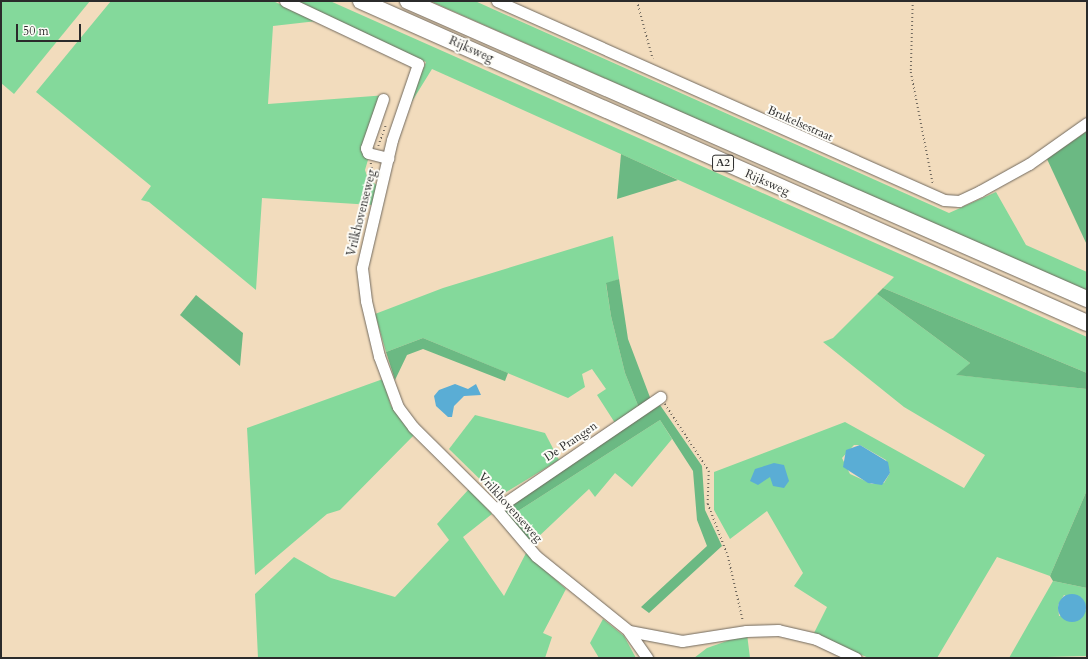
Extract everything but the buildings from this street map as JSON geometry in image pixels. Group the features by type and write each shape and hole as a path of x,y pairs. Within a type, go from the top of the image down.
{"highway":[{"name":"Rijksweg","path":"361,1 1087,323"},
{"name":"Rijksweg","path":"408,1 1087,299"}],"street":[{"name":"Vrilkhovenseweg","path":"285,1 418,62 418,70 388,158 362,268 366,301 379,356 404,416 496,509 536,556 629,631 682,641 746,631 799,634 856,658"},
{"name":"Brukelsestraat","path":"497,1 657,74 933,196 959,201 1029,164 1087,123"},
{"name":"Vrilkhovenseweg","path":"383,99 366,148 368,153 388,158"},
{"name":"De Prangen","path":"496,509 660,397"},
{"path":"629,631 647,658"}],"path":[{"path":"637,1 657,74"},
{"path":"913,1 911,72 933,196"},
{"path":"660,397 709,471 708,504 728,556 746,631"}],"green space":[{"path":"1,1 90,1 14,94 1,83"},
{"path":"111,1 273,1 317,21 273,26 268,104 387,95 365,170 368,179 378,186 372,205 262,198 256,290 149,202 141,200 151,186 36,92"},
{"path":"294,1 330,1 1087,337 1087,373 883,288 894,277 432,69 406,111 426,62"},
{"path":"430,1 475,1 949,213 996,192 1026,245 1087,272 1087,292"},
{"path":"1087,131 1087,245 1047,159"},
{"path":"621,154 678,180 617,199"},
{"path":"613,236 619,279 606,284 611,316 625,373 639,408 615,423 597,395 606,389 592,369 582,374 585,387 568,398 423,338 386,352 375,314 443,288"},
{"path":"619,279 628,339 651,400 639,408 625,373 611,316 606,283"},
{"path":"883,288 1087,373 1087,389 956,375 970,363 877,294"},
{"path":"877,294 970,363 957,375 1087,389 1087,490 1050,576 997,557 937,658 869,658 813,635 827,607 794,586 803,573 767,511 730,539 714,510 714,472 845,422 964,488 985,455 904,407 823,342 833,338","holes":["854,445 860,445 886,460 890,473 884,483 872,484 850,474 842,458"]},
{"path":"196,295 243,333 240,366 180,315"},
{"path":"423,338 508,373 505,381 423,349 407,355 395,380 386,352"},
{"path":"383,379 391,406 416,433 340,510 327,514 255,575 247,428"},
{"path":"660,405 702,466 705,510 722,546 649,613 641,607 707,546 697,520 693,471 660,420 515,513 536,539 530,545 501,510"},
{"path":"475,415 545,433 559,460 498,497 449,449"},
{"path":"660,420 672,439 632,487 615,473 595,497 589,489 536,539 515,513"},
{"path":"469,489 492,514 463,537 504,596 526,553 566,589 543,633 552,637 545,658 258,658 255,594 294,557 331,578 395,597 449,540 437,524"},
{"path":"1087,490 1087,588 1053,581 1050,576"},
{"path":"1053,581 1087,588 1087,609 1064,595 1058,605 1059,616 1087,610 1087,656 1009,658"},
{"path":"603,619 624,636 636,658 599,658 590,643"},
{"path":"747,634 750,658 694,658 707,648"}],"water":[{"path":"455,384 468,389 476,384 481,395 464,396 454,406 452,417 448,417 436,406 434,396 439,390"},
{"path":"860,445 888,462 890,473 882,485 868,483 843,467 846,450"},
{"path":"774,463 784,465 789,481 784,488 773,486 770,477 758,485 750,481 755,469"},
{"path":"1072,594 1078,595 1082,598 1085,602 1085,614 1082,618 1078,621 1072,622 1066,621 1062,618 1059,614 1058,608 1059,602 1062,598 1066,595"}]}
